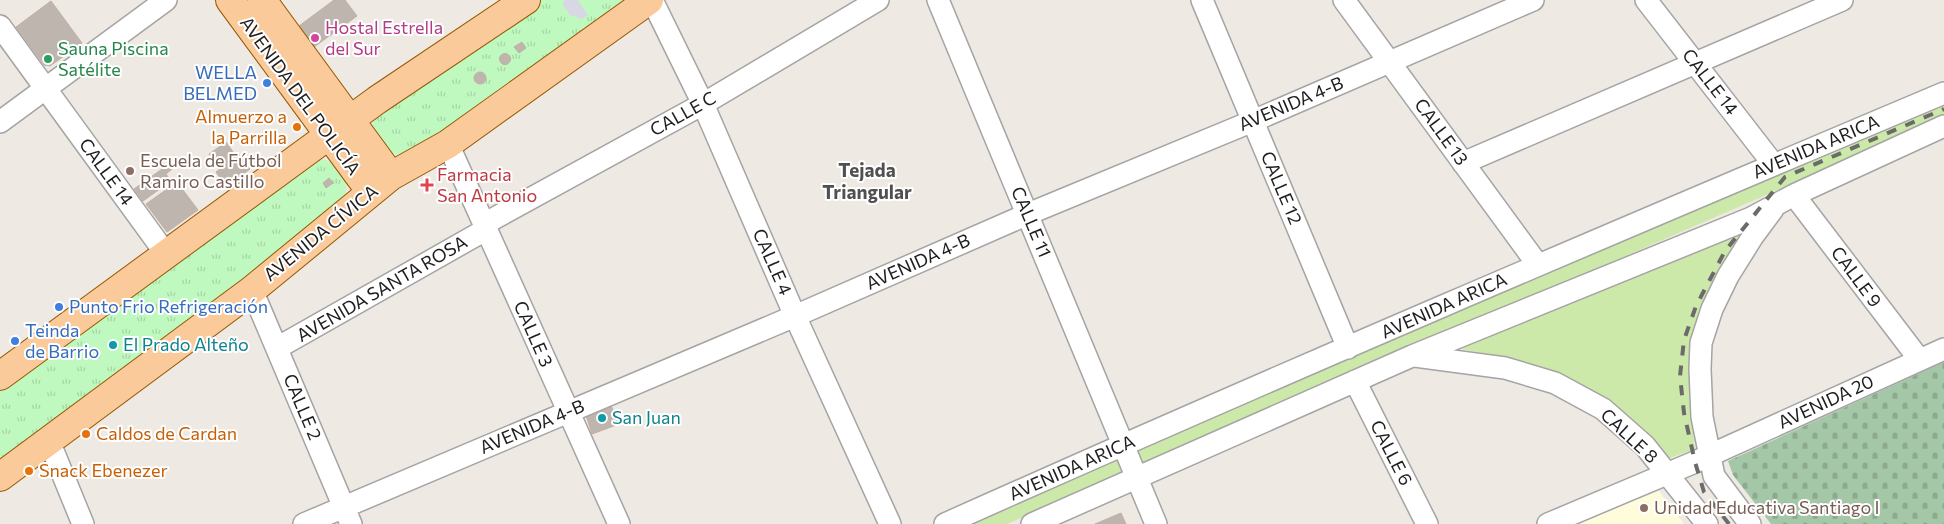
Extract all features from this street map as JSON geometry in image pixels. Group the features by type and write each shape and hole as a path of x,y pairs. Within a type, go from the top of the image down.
{"main road":[{"name":"AVENIDA DEL POLICÍA","path":"230,0 339,128 381,184"},
{"name":"AVENIDA DEL POLICÍA","path":"262,0 339,128"},
{"name":"AVENIDA CÍVICA","path":"0,477 252,290 381,184 448,144 650,0"},
{"path":"2,372 339,128 522,1"}],"street":[{"path":"0,122 166,0"},
{"name":"CALLE 4","path":"650,0 703,104 795,316 890,524"},
{"name":"CALLE C","path":"486,226 703,104 878,0"},
{"name":"CALLE 11","path":"938,0 1156,524"},
{"name":"CALLE 12","path":"1202,0 1348,348"},
{"name":"CALLE 13","path":"1344,0 1538,265"},
{"name":"AVENIDA 4-B","path":"304,524 347,515 568,412 1533,0"},
{"name":"CALLE 14","path":"1646,0 1774,165"},
{"path":"1463,163 1842,0"},
{"name":"CALLE 14","path":"0,26 166,254"},
{"name":"AVENIDA ARICA","path":"945,524 1124,444 1538,265 1944,93"},
{"name":"AVENIDA ARICA","path":"1032,524 1412,356 1751,218 1944,126"},
{"name":"CALLE 3","path":"448,144 619,524"},
{"name":"CALLE 9","path":"1794,196 1919,359"},
{"path":"1750,524 1714,476 1702,417 1701,343 1712,309 1728,276 1775,205"},
{"name":"AVENIDA SANTA ROSA","path":"277,348 486,226"},
{"name":"CALLE 2","path":"252,290 347,515"},
{"name":"AVENIDA 20","path":"1548,524 1709,455 1944,349"},
{"name":"CALLE 8","path":"1412,356 1505,368 1555,383 1603,409 1645,446 1707,524"},
{"name":"CALLE 6","path":"1356,381 1427,524"},
{"path":"49,442 83,524"}],"shaded area":[{"path":"564,0 578,0 588,15 582,19 570,15 563,5"},
{"name":"Unidad Educativa Santiago I","path":"1659,491 1684,524 1573,524"}],"green space":[{"path":"532,0 628,0 418,149 406,154 398,154 384,149 374,136 372,126 377,115"},
{"path":"1944,101 1944,118 1007,524 966,524"},
{"name":"El Prado Alteño","path":"323,159 335,164 343,173 346,183 345,196 230,300 0,459 0,390 308,163"},
{"path":"1750,227 1713,281 1696,324 1692,344 1689,384 1695,449 1667,459 1542,370 1489,354 1461,349"},
{"path":"1944,362 1944,524 1771,524 1733,475 1728,461"}],"building":[{"name":"Hostal Estrella del Sur","path":"334,0 345,0 357,16 314,47 299,26"},
{"name":"Sauna Piscina Satélite","path":"51,1 82,43 50,66 44,65 16,27"},
{"path":"522,42 526,48 519,53 514,47"},
{"path":"503,54 507,54 510,59 509,63 503,64 500,61 500,57"},
{"path":"478,72 482,72 486,78 482,84 478,84 474,80 474,76"},
{"path":"226,142 236,156 239,154 250,169 226,187 216,172 220,169 209,154"},
{"path":"169,164 172,169 166,174 171,181 143,201 134,189"},
{"path":"329,178 333,183 326,188 323,183"},
{"path":"177,182 198,210 167,232 146,204"},
{"name":"San Juan","path":"610,403 619,424 592,434 585,412"},
{"path":"1121,513 1126,524 1095,524"}],"railway":[{"path":"1729,524 1704,492 1684,413 1680,376 1684,340 1696,306 1725,251 1785,177 1944,109"}],"place":[{"name":"Hostal Estrella del Sur","path":"315,38"},
{"name":"Sauna Piscina Satélite","path":"48,59"},
{"name":"WELLA BELMED","path":"267,83"},
{"name":"Almuerzo a la Parrilla","path":"297,127"},
{"name":"Escuela de Fútbol Ramiro Castillo","path":"130,171"},
{"name":"Farmacia San Antonio","path":"427,185"},
{"name":"Punto Frio Refrigeración","path":"59,307"},
{"name":"Teinda de Barrio","path":"15,341"},
{"name":"El Prado Alteño","path":"113,345"},
{"name":"San Juan","path":"602,418"},
{"name":"Caldos de Cardan","path":"86,434"},
{"name":"Snack Ebenezer","path":"29,471"},
{"name":"Unidad Educativa Santiago I","path":"1644,508"}],"district":[{"name":"Tejada Triangular","path":"867,181"}]}
